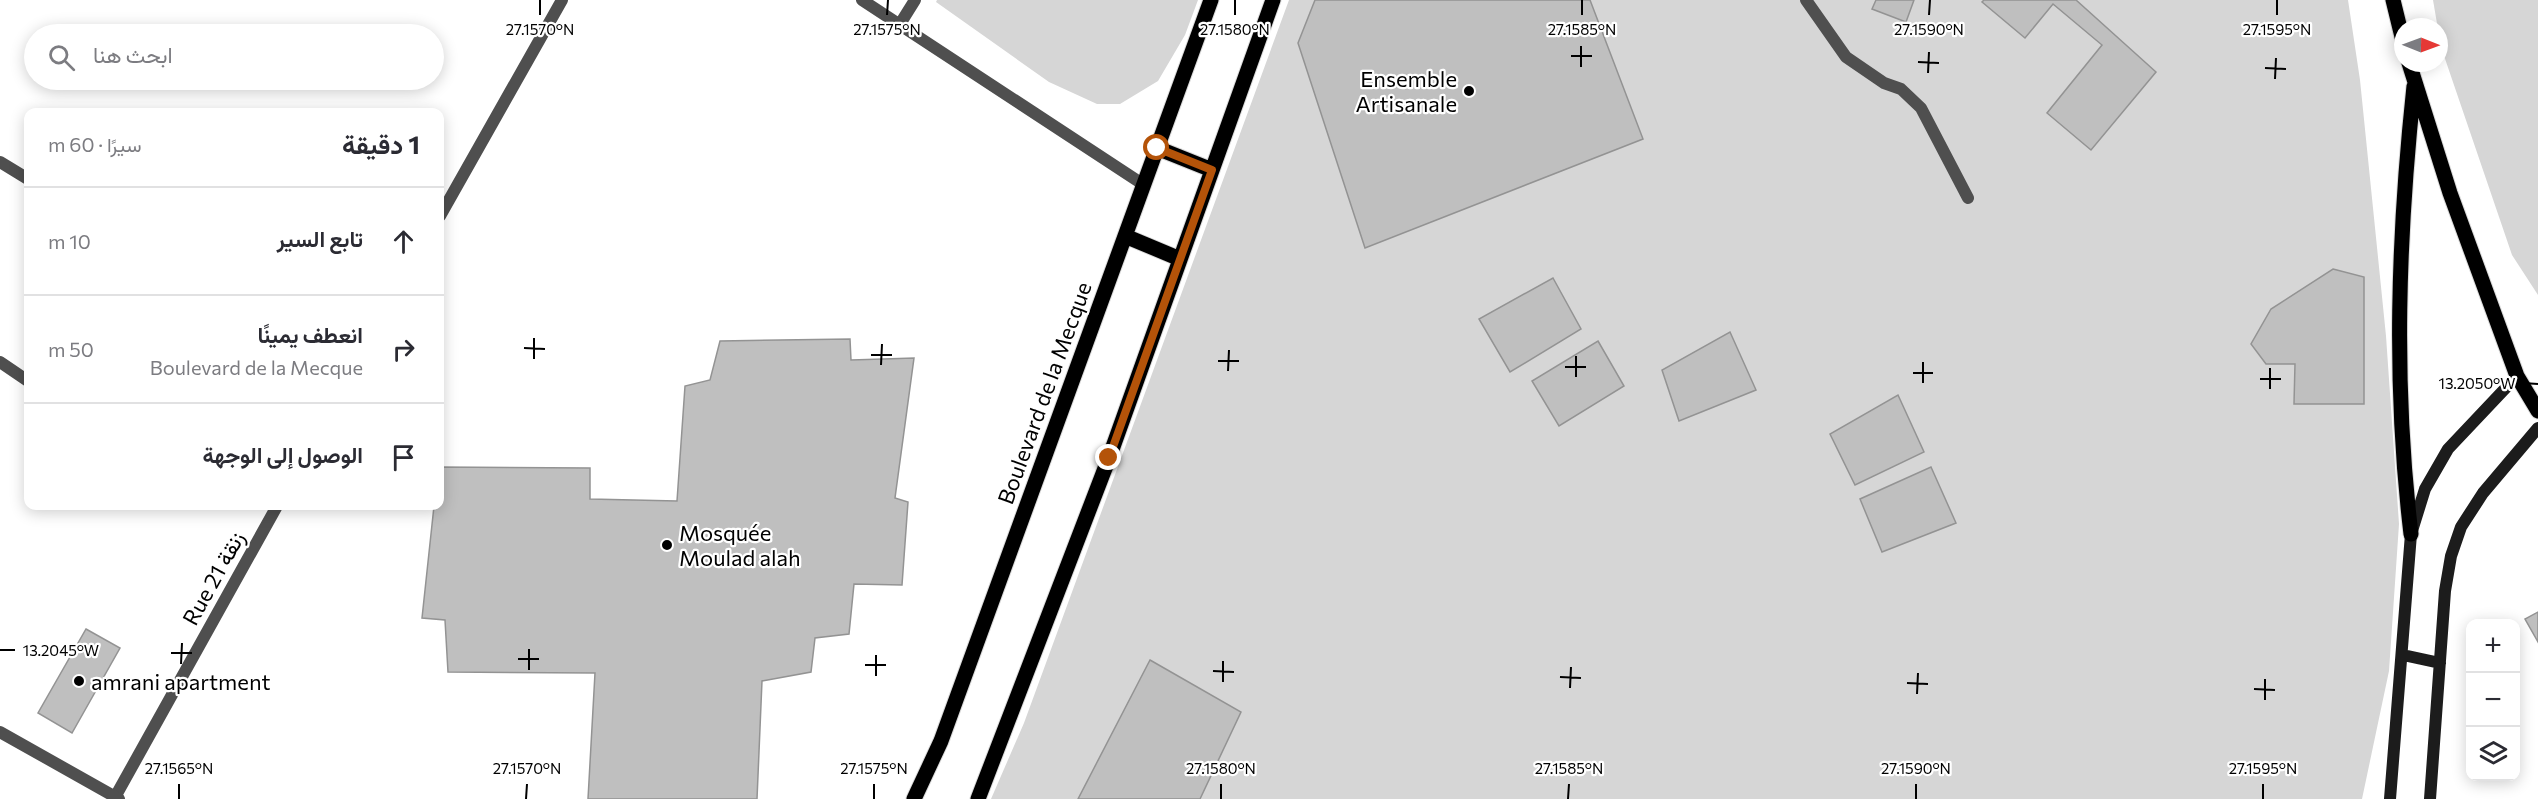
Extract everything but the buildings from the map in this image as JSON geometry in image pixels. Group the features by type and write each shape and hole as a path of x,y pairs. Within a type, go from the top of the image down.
{"main road":[{"name":"Boulevard de la Mecque","path":"914,799 941,741 1211,0"},
{"path":"978,799 1109,458 1273,0"},
{"path":"2393,0 2397,18"},
{"path":"2411,72 2450,193 2517,376 2538,411"},
{"path":"2390,799 2411,534 2402,460 2398,357 2403,188 2414,86"},
{"path":"1157,148 1212,170"},
{"path":"1125,236 1180,259"},
{"path":"2411,534 2425,489 2448,448 2517,376"},
{"path":"2430,799 2445,591 2451,556 2461,527 2483,493 2538,428"},
{"path":"2403,655 2440,663"}],"street":[{"path":"444,209 562,0"},
{"path":"862,0 1144,185"},
{"path":"900,24 915,0"},
{"path":"1806,0 1846,57 1884,83 1901,89 1921,108 1968,198"},
{"path":"0,162 24,177"},
{"path":"0,362 24,378"},
{"name":"Rue 21 زنقة","path":"116,798 275,510"},
{"path":"0,732 116,798"}],"shaded area":[{"path":"937,0 1198,0 1185,35 1158,81 1120,104 1097,104 1049,82 936,2"},
{"path":"1289,0 2348,0 2360,80 2386,336 2399,524 2389,671 2362,799 991,799 1024,723"},
{"path":"2433,0 2538,0 2538,295 2512,255 2448,68 2448,18 2436,18"}],"place":[{"name":"Ensemble Artisanale","path":"1469,91"},
{"name":"Mosquée Moulad alah","path":"667,545"},
{"name":"amrani apartment","path":"79,681"}],"route":[{"path":"1109,458 1212,170 1157,148"}]}
